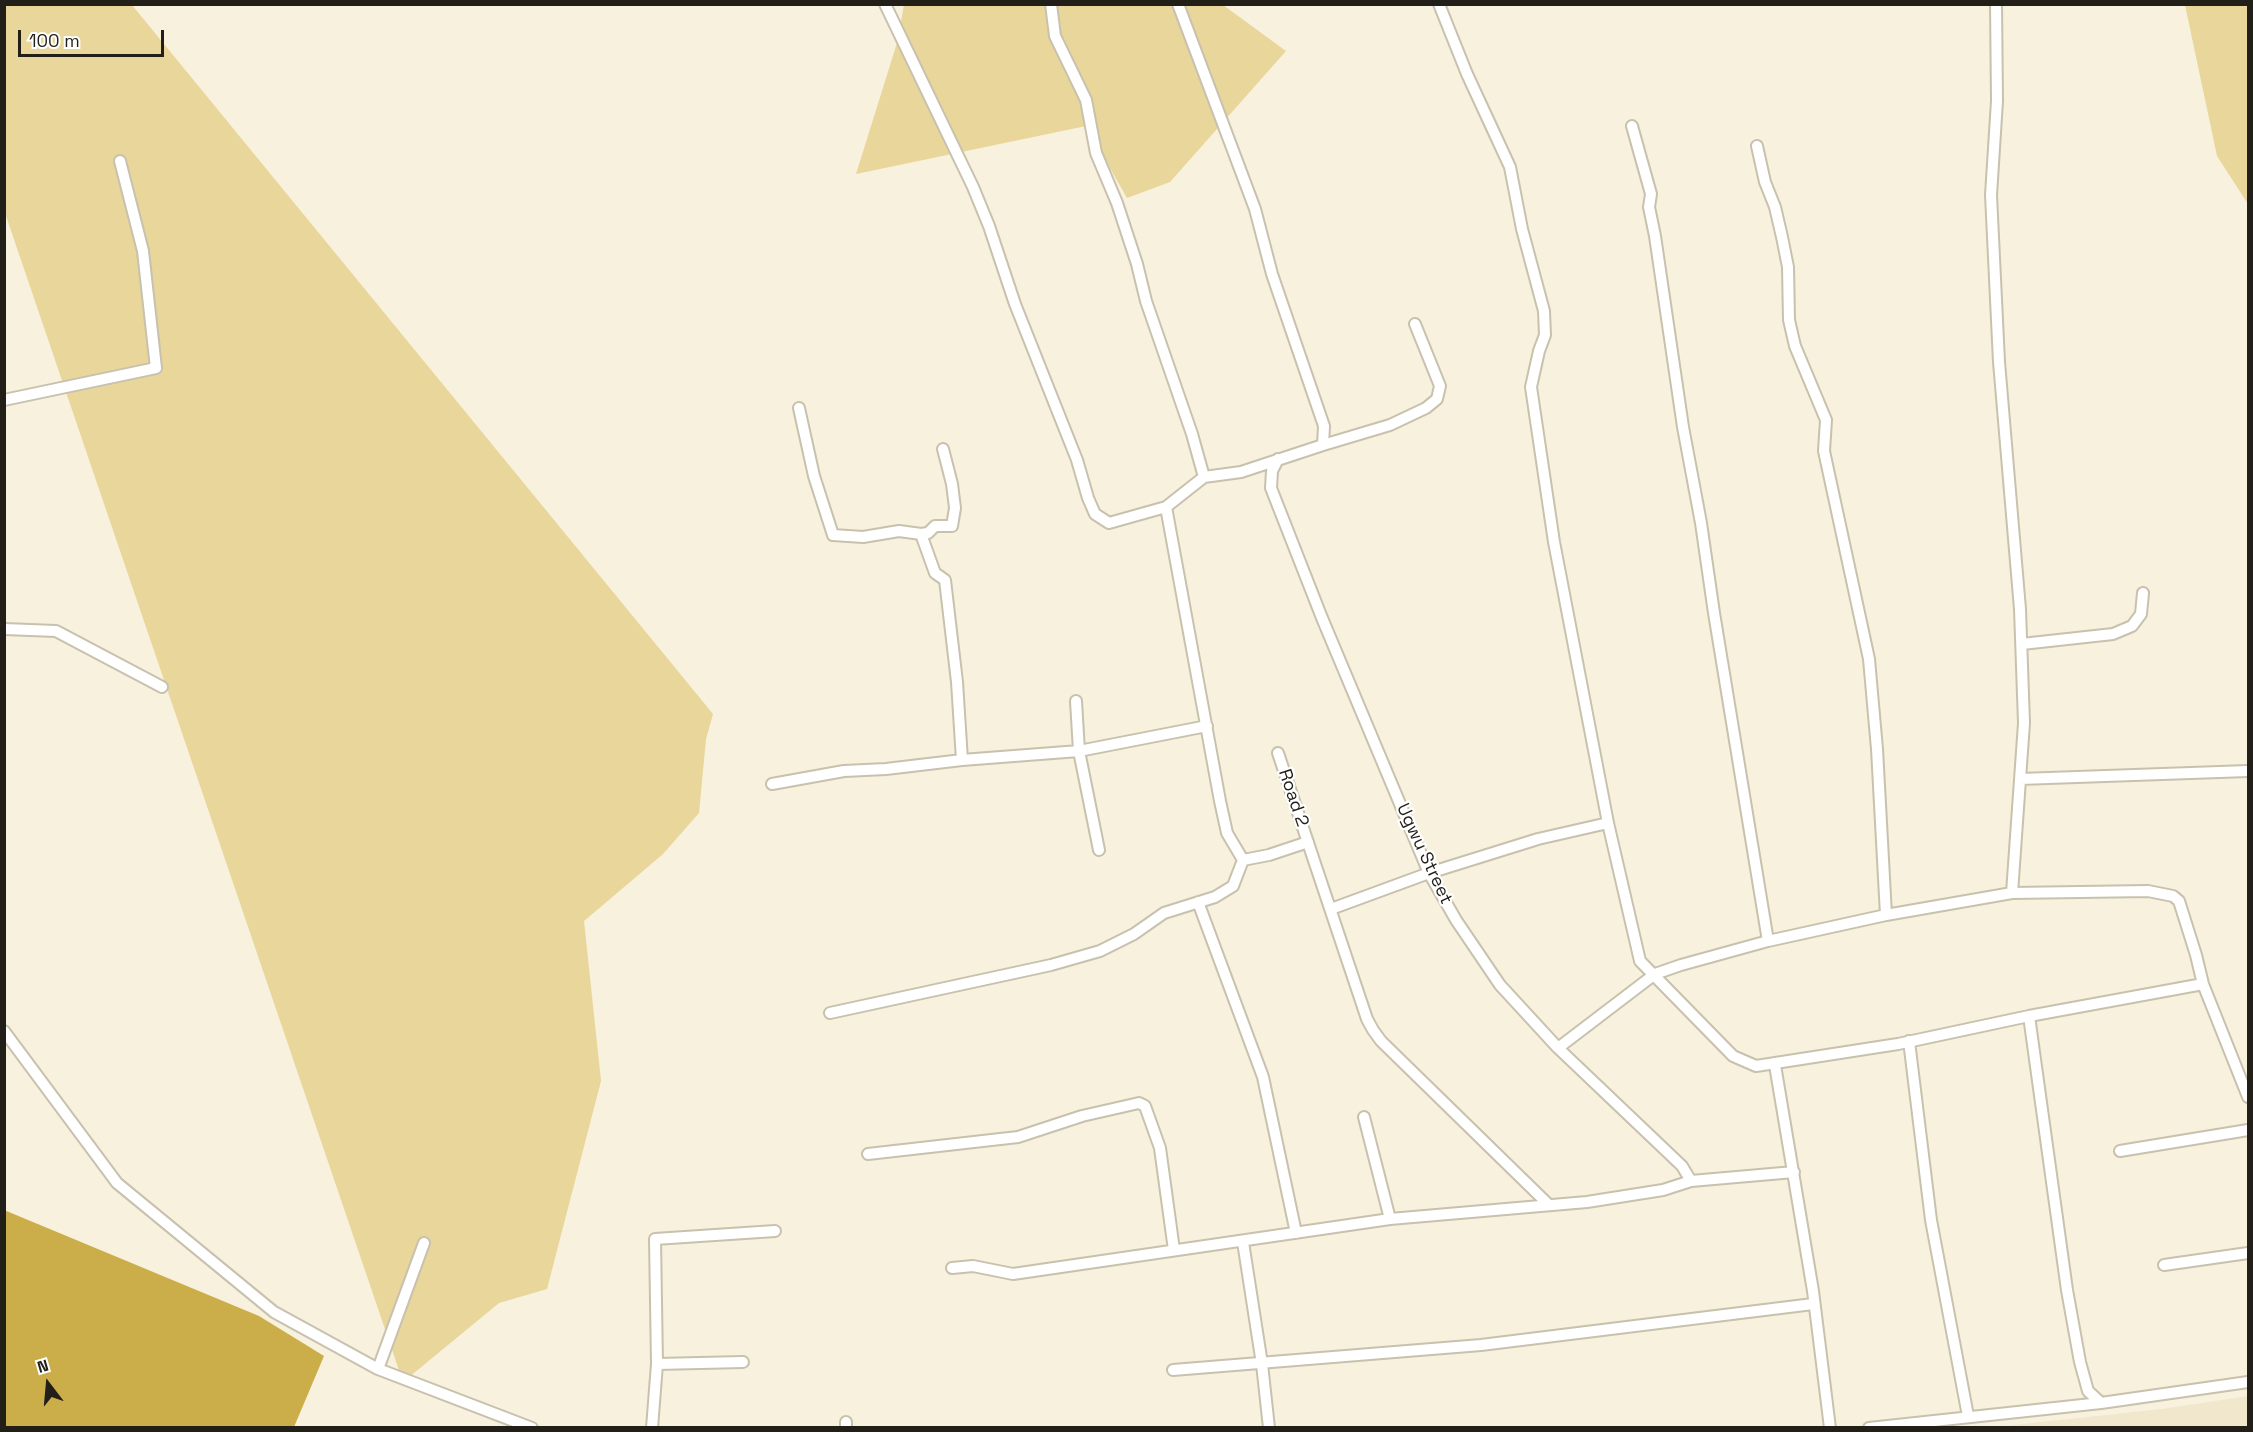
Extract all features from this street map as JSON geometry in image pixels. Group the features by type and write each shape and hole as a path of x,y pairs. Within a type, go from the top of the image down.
{"street":[{"path":"885,4 981,207 1015,304 1073,450 1088,498 1095,514 1109,524 1166,507 1204,477 1241,472 1390,425 1426,408 1437,399 1440,386 1415,324"},
{"path":"1051,4 1055,36 1086,100 1096,153 1117,203 1137,264 1146,301 1192,434 1204,477"},
{"path":"1178,4 1255,209 1272,274 1324,426 1323,445"},
{"path":"1439,4 1467,74 1510,167 1522,229 1544,311 1545,335 1531,387 1554,542 1608,823 1640,961 1733,1056 1756,1066 1775,1065 1909,1041 2203,984"},
{"path":"1996,4 1997,101 1991,195 1999,362 2020,609 2024,723 2012,893"},
{"path":"1632,126 1651,194 1649,207 1683,427 1701,523 1768,941"},
{"path":"1757,146 1763,176 1775,207 1782,237 1789,284 1789,320 1795,346 1826,420 1824,451 1869,659 1877,749 1886,915"},
{"path":"4,400 156,368 143,251 120,161"},
{"path":"799,408 814,476 833,535 863,537 899,531 921,534 928,533 935,526 952,526 955,508 952,484 943,449"},
{"name":"Ugwu Street","path":"1278,459 1272,471 1271,488 1322,618 1429,873 1456,920 1500,985 1558,1048 1682,1166 1691,1181"},
{"path":"1166,507 1227,833 1243,860"},
{"path":"921,534 935,573 945,580 957,682 962,760"},
{"path":"2022,644 2113,634 2132,626 2141,614 2144,593"},
{"path":"4,629 56,631 162,687"},
{"path":"1077,701 1079,751 1099,850"},
{"path":"772,784 844,771 1079,751 1207,726"},
{"name":"Road 2","path":"1278,753 1367,1019 1373,1030 1381,1041 1549,1205"},
{"path":"2020,778 2248,771"},
{"path":"1331,909 1429,873 1538,839 1608,823"},
{"path":"1243,860 1308,843"},
{"path":"830,1013 1052,965 1100,951 1134,934 1164,913 1215,897 1233,886 1243,860"},
{"path":"1558,1048 1654,974 1768,941 1886,915 2012,893 2148,891 2173,896 2179,901 2203,984 2248,1097"},
{"path":"1198,902 1263,1077 1296,1233"},
{"path":"2029,1016 2067,1290 2080,1362 2088,1390 2101,1403"},
{"path":"4,1032 117,1183 274,1312 378,1369 532,1428"},
{"path":"1909,1041 1931,1220 1968,1416"},
{"path":"1775,1065 1794,1172 1830,1428"},
{"path":"868,1154 1018,1137 1082,1116 1139,1103 1145,1106 1160,1148 1174,1250"},
{"path":"1364,1117 1390,1220"},
{"path":"2120,1151 2248,1130"},
{"path":"952,1268 974,1266 1013,1274 1390,1220 1587,1202 1663,1190 1691,1181 1794,1172"},
{"path":"652,1428 657,1364 655,1239 775,1231"},
{"path":"1243,1242 1263,1364 1269,1428"},
{"path":"378,1369 424,1243"},
{"path":"2164,1264 2248,1253"},
{"path":"1173,1371 1481,1345 1814,1304"},
{"path":"657,1364 742,1362"},
{"path":"1869,1428 2101,1403 2248,1382"}],"shaded area":[{"path":"4,5 132,5 713,714 706,739 699,813 663,854 584,921 601,1081 547,1289 499,1303 403,1382 5,213"},
{"path":"904,5 1223,5 1286,51 1170,182 1127,198 1086,126 856,174 897,43"},
{"path":"2185,5 2248,5 2248,204 2217,156"},
{"path":"4,1210 259,1316 324,1356 294,1427 5,1427"},
{"path":"2248,1396 2248,1427 1995,1427 2162,1409"}]}
